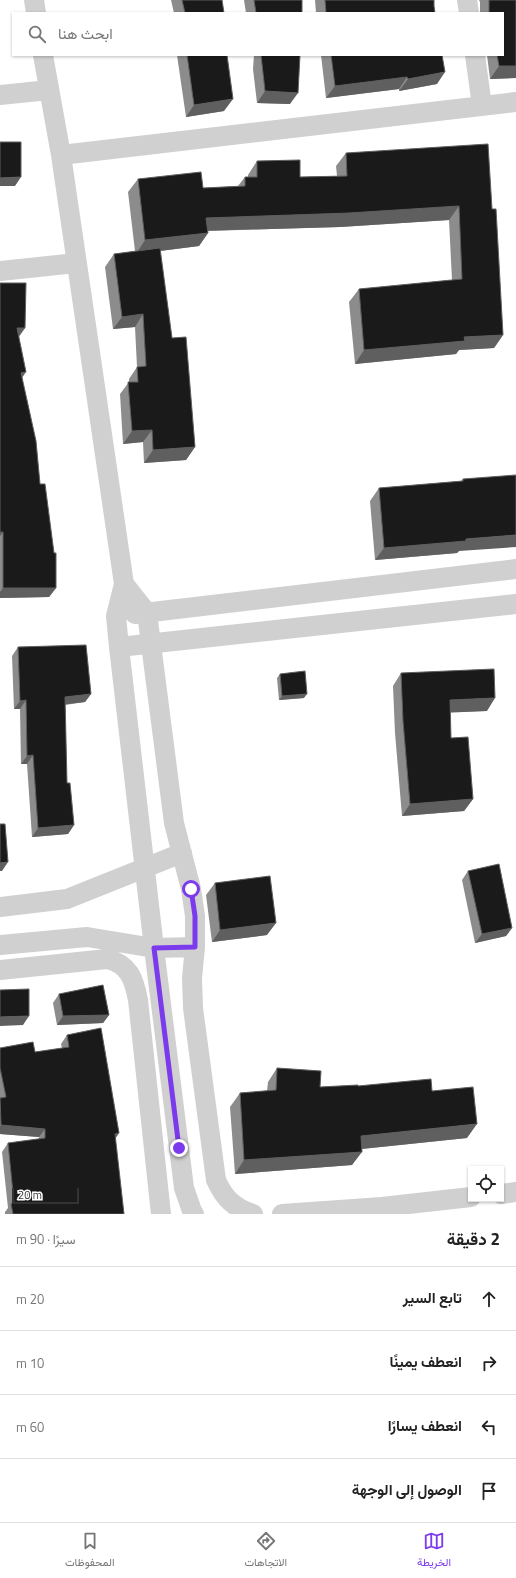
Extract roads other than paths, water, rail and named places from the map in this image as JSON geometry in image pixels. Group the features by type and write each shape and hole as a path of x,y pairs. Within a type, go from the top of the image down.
{"street":[{"path":"34,0 36,12"},
{"path":"467,0 469,12"},
{"path":"43,56 61,155 124,584 116,616 119,647 144,867 184,1188 194,1214"},
{"path":"475,56 482,106"},
{"path":"0,95 49,90"},
{"path":"61,155 516,102"},
{"path":"0,271 76,263"},
{"path":"116,616 516,569"},
{"path":"124,584 148,613 174,823 191,889 195,916 195,947 192,978 193,1008 216,1180 222,1192 231,1204 252,1214"},
{"path":"119,647 516,604"},
{"path":"0,907 66,899 92,890 144,867 182,853"},
{"path":"0,945 87,937 154,948 195,947"},
{"path":"0,970 107,959 115,961 124,967 130,974 135,984 138,1000 161,1214"},
{"path":"154,1150 179,1148"},
{"path":"504,1194 516,1192"},
{"path":"282,1214 383,1210 468,1197"}]}
